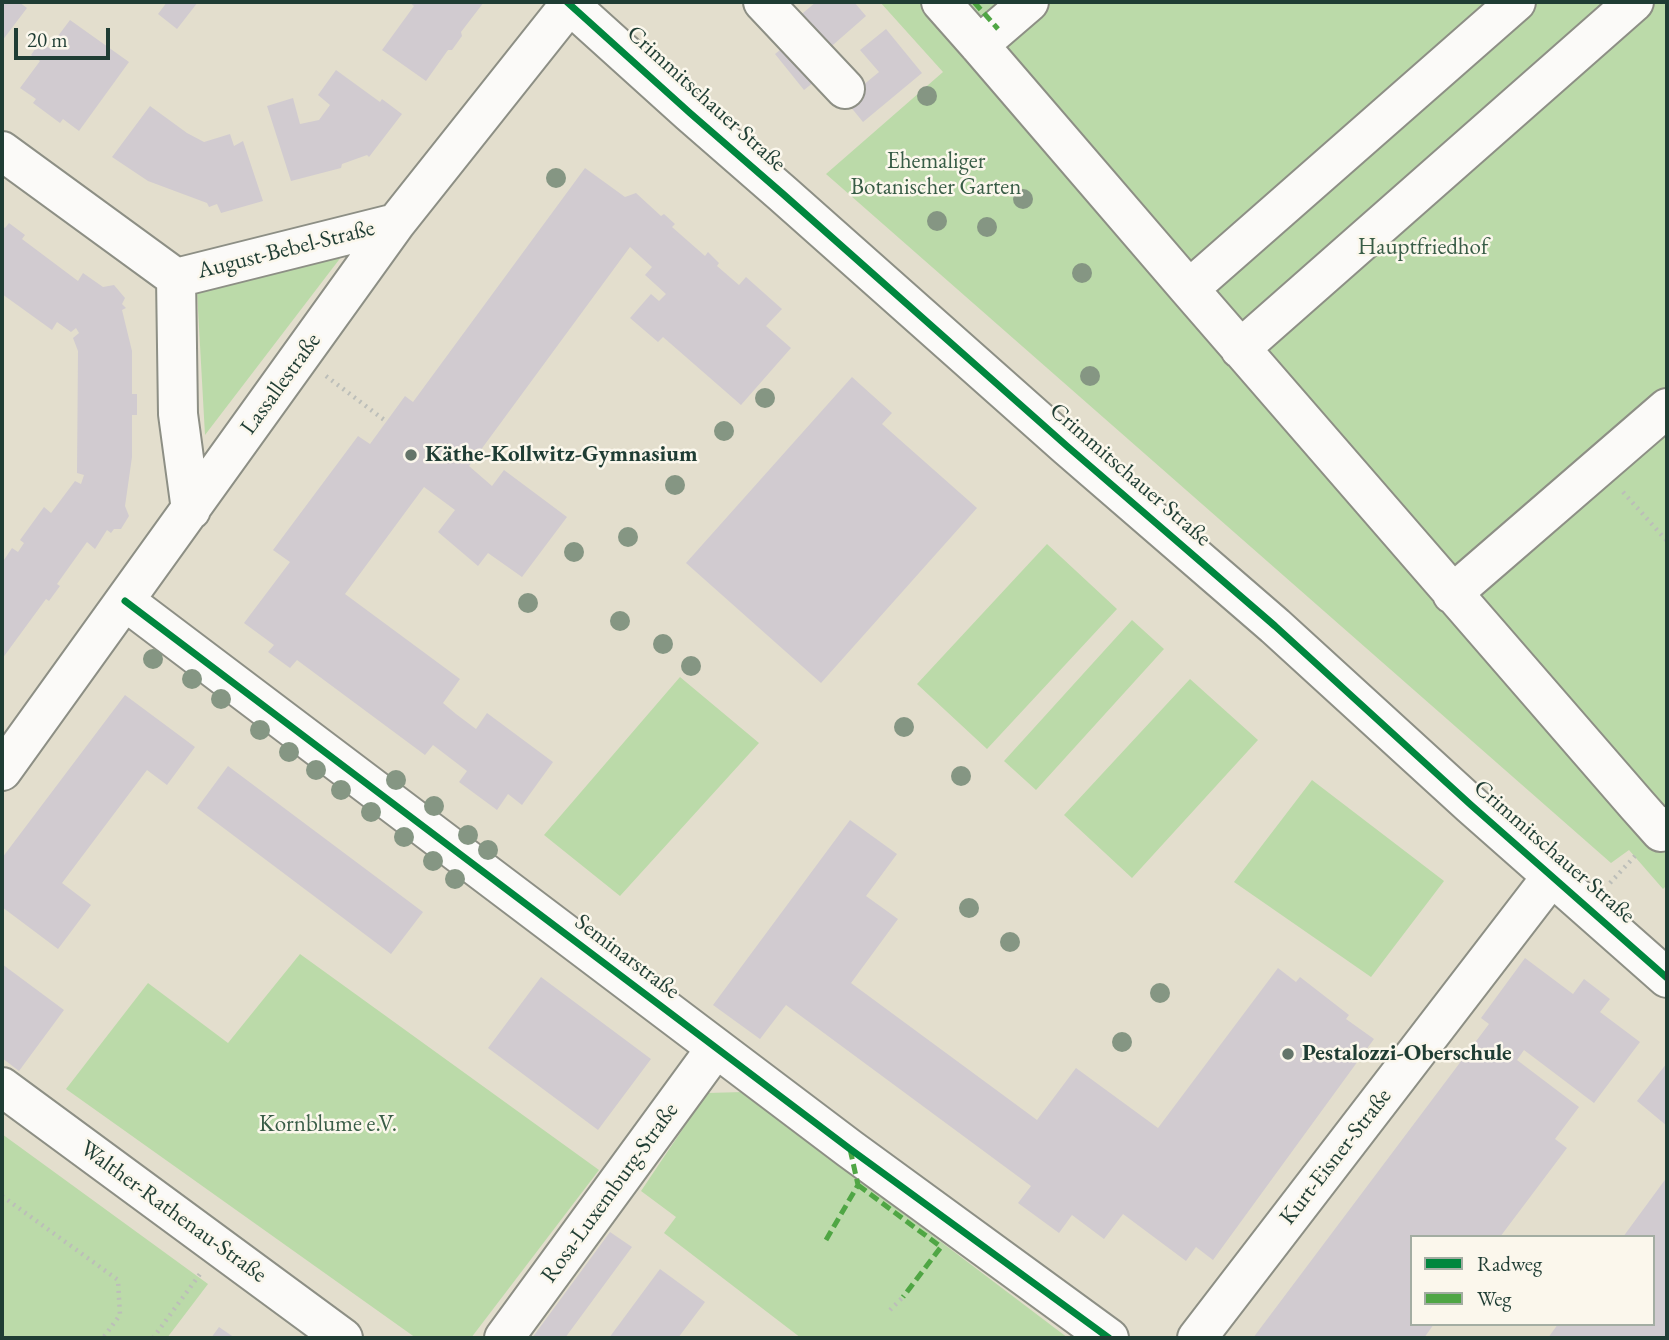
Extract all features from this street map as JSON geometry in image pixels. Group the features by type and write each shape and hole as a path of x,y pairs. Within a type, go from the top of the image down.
{"street":[{"path":"763,2 845,89"},
{"path":"941,2 1452,594 1664,829"},
{"path":"979,45 1029,2"},
{"path":"1189,289 1516,2"},
{"path":"1240,349 1633,2"},
{"name":"Lassallestraße","path":"2,771 396,223 568,3"},
{"name":"Crimmitschauer Straße","path":"568,3 1058,438 1275,626 1471,805 1667,978"},
{"name":"August-Bebel-Straße","path":"2,151 176,278"},
{"name":"August-Bebel-Straße","path":"176,278 396,223"},
{"name":"August-Bebel-Straße","path":"176,278 178,414 191,510"},
{"path":"1452,594 1667,408"},
{"name":"Seminarstraße","path":"125,601 850,1149 1110,1338"},
{"name":"Kurt-Eisner-Straße","path":"1197,1338 1552,876"},
{"name":"Rosa-Luxemburg-Straße","path":"504,1338 716,1048"},
{"name":"Walther-Rathenau-Straße","path":"2,1087 343,1338"}],"path":[{"path":"301,356 387,422"},
{"path":"1600,466 1667,541"},
{"path":"1588,907 1634,856 1664,829"},
{"path":"2,1196 118,1280 120,1315 103,1338"},
{"path":"153,1338 220,1247"},
{"path":"890,1310 903,1297"}],"green space":[{"name":"Hauptfriedhof","path":"880,2 1667,2 1667,885 1663,889 1629,850 1611,863 826,174 943,72"},
{"path":"348,248 205,435 197,291"},
{"path":"1047,544 1117,609 987,749 917,684"},
{"path":"1132,620 1164,649 1036,790 1004,761"},
{"path":"680,677 759,743 620,896 544,835"},
{"path":"1190,679 1258,740 1132,878 1064,815"},
{"path":"1312,780 1444,881 1371,977 1234,882"},
{"name":"Kornblume e.V.","path":"300,954 599,1170 471,1338 416,1338 66,1089 148,983 228,1043"},
{"path":"743,1092 1068,1338 801,1338 664,1233 676,1217 641,1191 707,1093"},
{"path":"2,1134 208,1284 167,1338 2,1338"}],"building":[{"path":"2,2 19,2 27,8 2,41"},
{"path":"167,2 198,2 177,29 158,14"},
{"path":"409,2 484,2 461,32 462,36 452,50 448,50 426,81 382,50 414,6"},
{"path":"816,2 854,2 866,16 826,51 797,18"},
{"path":"70,20 129,62 79,131 63,119 60,123 33,103 36,99 20,88 40,61 31,55 40,42 49,48"},
{"path":"886,29 922,73 863,122 845,100 879,72 860,50"},
{"path":"790,42 819,78 804,90 775,54"},
{"path":"336,70 380,102 382,99 402,114 369,157 367,155 342,164 341,168 291,181 267,106 293,98 300,124 319,120 330,105 318,95"},
{"path":"150,106 204,142 230,134 234,146 243,141 263,201 221,213 217,204 209,207 207,203 148,181 112,157"},
{"name":"Käthe-Kollwitz-Gymnasium","path":"585,168 625,197 636,193 661,216 664,214 675,224 672,227 705,256 708,252 719,263 717,266 739,285 746,277 782,309 766,326 791,348 741,405 663,337 658,342 630,318 651,294 659,301 666,294 645,275 652,267 630,247 469,466 492,486 504,470 567,517 522,577 488,553 478,566 438,532 455,510 424,487 345,594 460,679 443,703 456,714 476,729 487,713 553,762 522,805 508,794 497,810 459,782 467,771 433,745 425,755 297,660 290,668 268,652 274,645 244,623 290,562 273,550 358,436 370,444 405,396 413,402"},
{"path":"9,223 25,235 22,239 78,281 83,273 103,287 114,285 125,298 122,304 126,308 122,310 132,351 132,394 137,394 137,415 132,415 132,457 125,506 129,516 121,529 114,529 111,533 107,530 95,549 87,542 57,584 60,586 49,601 46,599 2,659 2,563 12,548 18,552 24,543 20,540 44,507 51,513 75,481 81,484 84,475 77,473 78,351 73,338 79,333 76,328 71,332 57,322 52,330 2,294 2,226 5,228"},
{"path":"852,377 892,413 882,424 977,508 821,683 686,563"},
{"path":"125,695 195,747 167,785 147,770 62,883 91,905 58,949 2,907 2,858"},
{"path":"228,766 423,912 391,954 197,808"},
{"name":"Pestalozzi-Oberschule","path":"850,820 897,854 866,896 898,919 851,983 1037,1120 1076,1068 1158,1128 1278,968 1296,982 1300,977 1349,1015 1346,1019 1374,1039 1213,1260 1196,1247 1186,1261 1123,1214 1104,1239 1072,1215 1059,1233 1018,1203 1031,1186 786,1005 760,1039 713,1005"},
{"path":"1525,958 1573,994 1584,979 1610,999 1600,1012 1640,1042 1594,1103 1524,1050 1517,1060 1579,1107 1555,1139 1567,1148 1502,1235 1410,1235 1410,1326 1433,1326 1424,1338 1253,1338 1489,1024 1481,1018"},
{"path":"2,964 64,1010 19,1071 2,1058"},
{"path":"541,977 651,1059 598,1130 488,1048"},
{"path":"1667,1063 1667,1126 1637,1101"},
{"path":"1667,1177 1667,1338 1548,1338 1557,1326 1655,1326 1655,1235 1624,1235"},
{"path":"610,1232 632,1247 565,1338 532,1338"},
{"path":"660,1269 705,1302 678,1338 609,1338"},
{"path":"219,1327 235,1338 211,1338"}],"marked path":[{"path":"974,2 998,29"},
{"path":"826,1240 858,1185 850,1149"},
{"path":"858,1185 941,1247 903,1297"}],"cycle path":[{"path":"567,2 1068,447 1275,626 1471,805 1667,978"},
{"path":"125,601 850,1149 1109,1338"}],"place":[{"name":"Käthe-Kollwitz-Gymnasium","path":"411,455"},
{"name":"Pestalozzi-Oberschule","path":"1288,1054"}],"park label":[{"name":"Ehemaliger Botanischer Garten","path":"936,175"}]}
